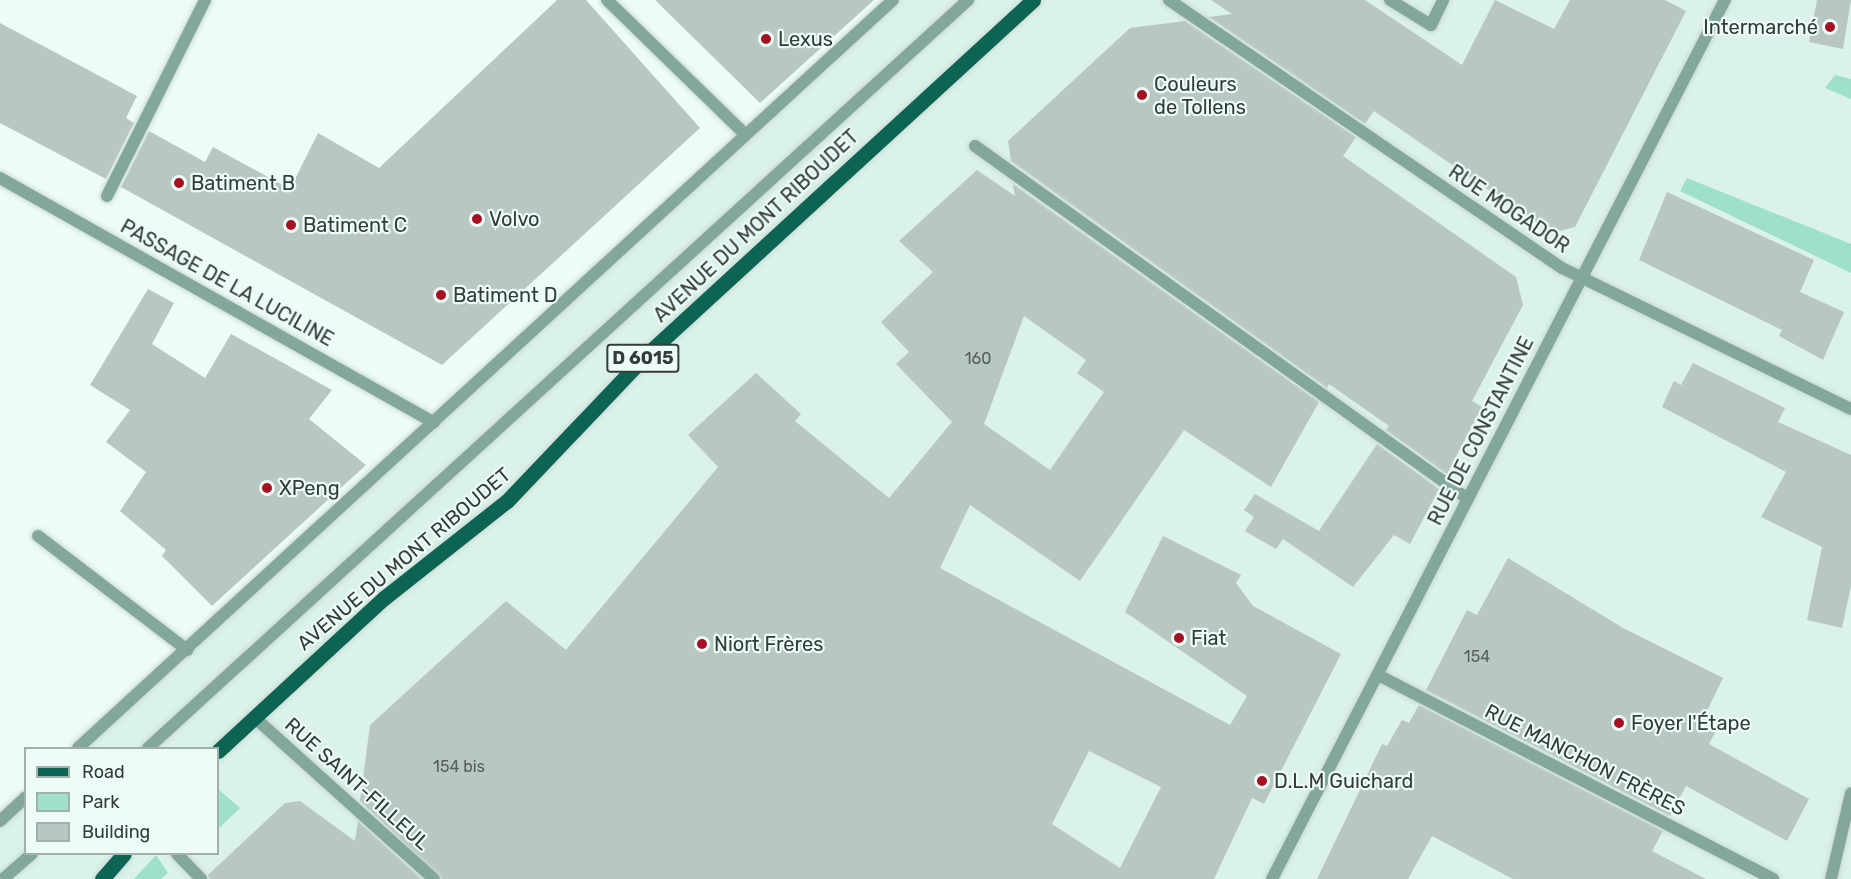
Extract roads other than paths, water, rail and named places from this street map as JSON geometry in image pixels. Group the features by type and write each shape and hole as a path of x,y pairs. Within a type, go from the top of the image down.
{"main road":[{"name":"AVENUE DU MONT RIBOUDET","path":"219,751 384,598 507,501 644,357 1034,0"},
{"path":"102,879 123,855"}],"street":[{"path":"107,196 205,0"},
{"path":"607,0 745,134"},
{"path":"79,747 893,0"},
{"path":"149,747 968,0"},
{"name":"RUE MOGADOR","path":"1169,0 1547,259 1851,410"},
{"path":"1390,0 1431,25 1443,0"},
{"name":"RUE DE CONSTANTINE","path":"1272,879 1725,0"},
{"path":"975,146 1468,499"},
{"name":"PASSAGE DE LA LUCILINE","path":"0,178 434,423"},
{"path":"38,536 187,650"},
{"name":"RUE MANCHON FRÈRES","path":"1377,675 1774,879"},
{"name":"RUE SAINT-FILLEUL","path":"254,717 434,879"},
{"path":"1831,879 1851,792"},
{"path":"0,821 24,799"},
{"path":"3,879 31,855"},
{"path":"178,855 201,879"}],"place":[{"name":"Intermarché","path":"1830,27"},
{"name":"Lexus","path":"766,39"},
{"name":"Couleurs de Tollens","path":"1142,95"},
{"name":"Batiment B","path":"179,183"},
{"name":"Volvo","path":"477,219"},
{"name":"Batiment C","path":"291,225"},
{"name":"Batiment D","path":"441,295"},
{"name":"XPeng","path":"267,488"},
{"name":"Fiat","path":"1179,638"},
{"name":"Niort Frères","path":"702,644"},
{"name":"Foyer l'Étape","path":"1619,723"},
{"name":"D.L.M Guichard","path":"1262,781"}]}
